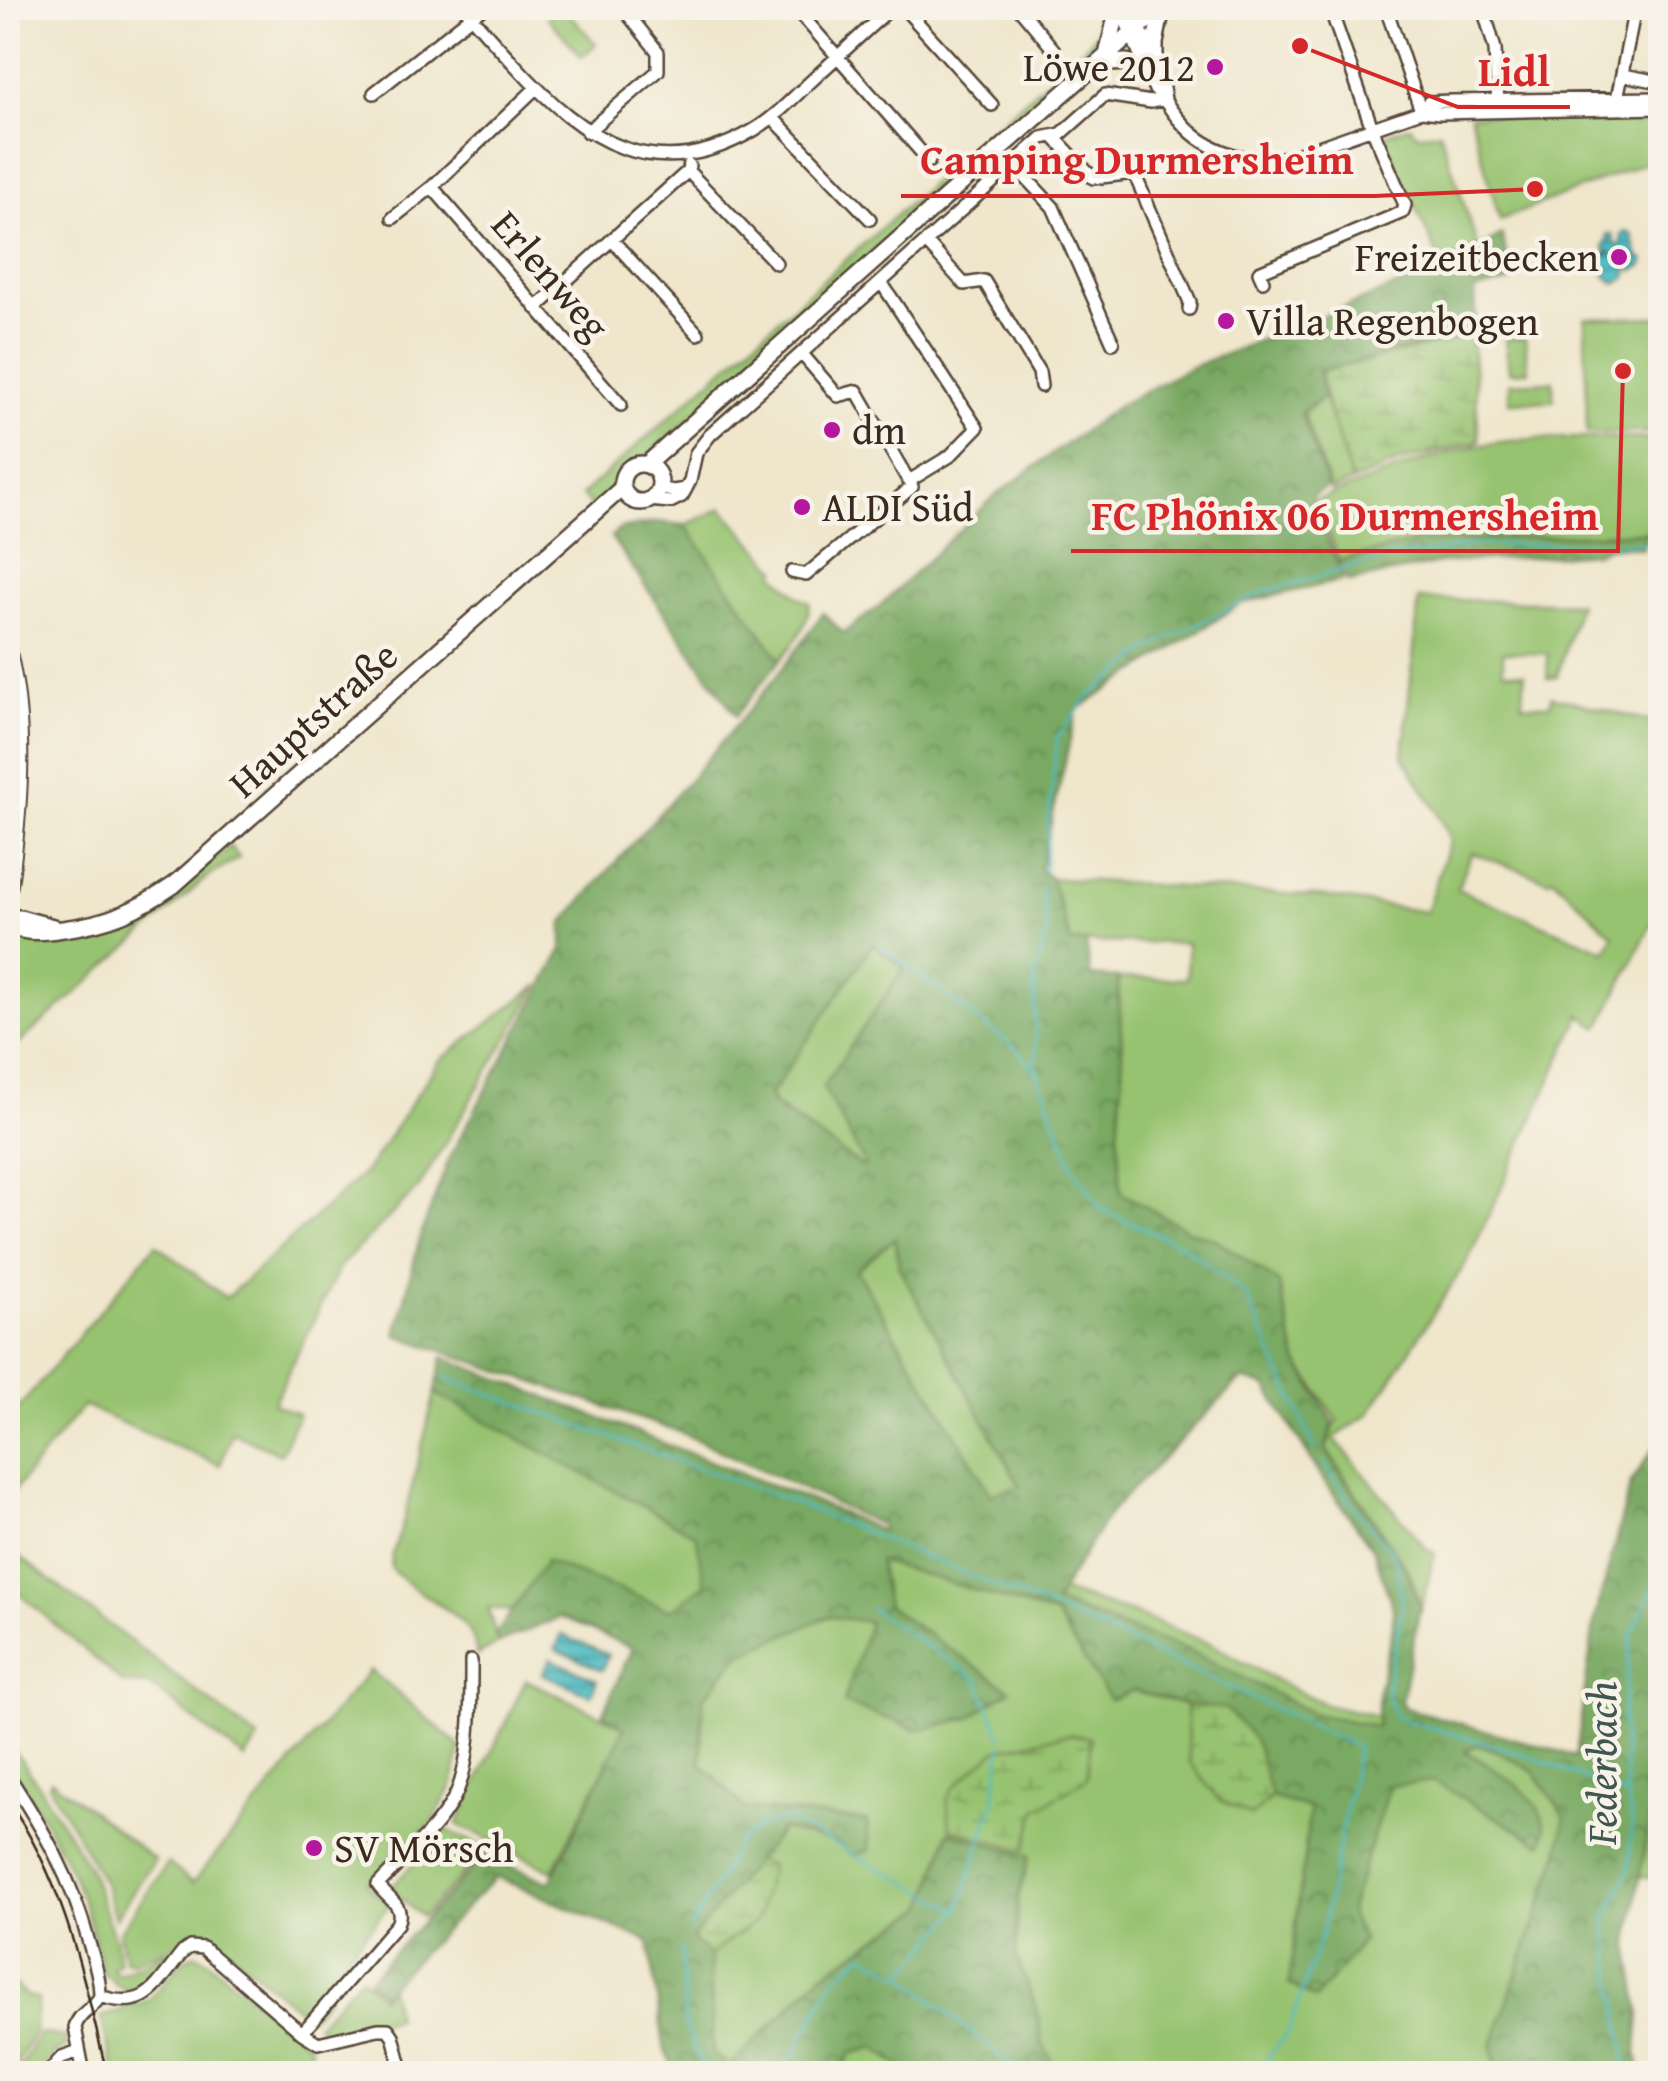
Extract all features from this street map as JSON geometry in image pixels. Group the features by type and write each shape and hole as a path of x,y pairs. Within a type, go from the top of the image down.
{"main road":[{"path":"8,657 17,772 8,885"}],"street":[{"path":"374,94 468,12 482,8"},
{"path":"587,132 658,71 658,52 623,8"},
{"path":"794,8 929,161"},
{"path":"468,12 536,88 587,132 615,146 647,154 690,155 726,144 757,128 891,8"},
{"path":"904,8 992,105"},
{"path":"1019,8 1054,50"},
{"path":"1119,8 1161,78 1165,99 1180,121 1197,138 1254,160 1274,161 1422,111 1430,102 1616,103 1660,98"},
{"path":"1119,8 1102,60 1150,65"},
{"path":"1132,8 1135,30"},
{"path":"1150,65 1162,8"},
{"name":"Hauptstraße","path":"8,922 25,931 106,922 130,913 174,885 587,520 626,493 621,480 627,468 639,463 654,482 686,429 1162,8"},
{"path":"1263,281 1259,272 1402,212 1404,205 1330,8"},
{"path":"1386,8 1422,111"},
{"path":"1483,8 1496,49 1498,105"},
{"path":"1616,103 1635,8"},
{"path":"1623,75 1660,82"},
{"path":"392,218 432,187 536,88"},
{"path":"626,493 637,502 654,482 676,501 686,489 701,445 1042,138 1062,134 1105,95 1150,102 1165,99"},
{"path":"1616,103 1660,108"},
{"path":"772,117 870,219"},
{"path":"1053,136 1093,178 1134,173 1190,302 1189,309"},
{"path":"536,308 688,171 690,155"},
{"path":"1013,164 1053,207 1113,343"},
{"path":"688,171 776,263"},
{"name":"Erlenweg","path":"432,187 621,405"},
{"path":"612,240 698,334"},
{"path":"926,242 964,284 984,282 1039,372 1041,386"},
{"path":"881,282 978,428 950,456 908,481"},
{"path":"792,572 806,574 912,486 857,392 838,396 802,354"},
{"name":"Hauptstraße","path":"8,922 20,918 62,929"},
{"path":"8,941 25,931"},
{"path":"302,2034 396,1924 400,1916 398,1906 378,1885 453,1800 468,1738 472,1660"},
{"path":"8,1775 56,1854 72,1889 96,1965 100,1996 77,2020 75,2031 84,2074"},
{"path":"100,1996 119,2002 142,1998 183,1952 197,1946 318,2043 388,2029 394,2036 403,2074"},
{"path":"47,2074 62,2057 79,2051"}],"green space":[{"path":"564,8 596,44 582,57 547,17"},
{"path":"1110,27 1098,53 987,146 646,459 627,468 615,488 592,508 582,495 1087,45 1097,31"},
{"path":"1660,114 1660,157 1500,220 1470,115"},
{"path":"1411,126 1421,134 1440,132 1478,247 1443,267 1384,139 1389,133"},
{"path":"1502,235 1512,281 1475,290 1476,332 1319,371 1323,397 1301,413 1328,487 1312,496 1343,580 1242,603 1077,710 1040,870 1051,878 1071,942 1086,942 1090,976 1118,978 1123,1072 1118,1130 1121,1193 1190,1231 1217,1240 1279,1283 1297,1361 1334,1423 1325,1449 1409,1575 1420,1608 1401,1702 1405,1708 1576,1756 1594,1623 1631,1483 1660,1438 1660,1754 1629,1944 1640,2012 1640,2073 1497,2073 1492,2046 1559,1853 1565,1816 1534,1772 1497,1751 1477,1745 1465,1751 1514,1783 1535,1804 1545,1828 1542,1844 1433,1781 1389,1786 1349,1912 1363,1941 1315,1999 1289,1984 1310,1808 1271,1797 1257,1746 1227,1710 1186,1705 1133,1690 1110,1700 1055,1615 879,1561 887,1606 1010,1690 969,1718 919,1730 844,1703 869,1622 829,1616 740,1654 703,1698 701,1763 744,1808 867,1821 869,1850 854,1856 834,1842 782,1829 693,1939 710,1955 713,2055 731,2066 821,1975 925,1907 949,1832 1030,1856 1018,1898 1016,1956 1037,2010 1042,2043 1059,2073 910,2073 875,2047 850,2054 842,2073 675,2073 664,2046 649,1942 496,1877 382,1994 368,1980 485,1855 550,1883 624,1728 603,1714 632,1648 560,1617 498,1643 495,1636 546,1561 671,1610 705,1584 696,1535 435,1393 443,1357 881,1531 881,1525 682,1433 396,1335 420,1237 450,1156 563,948 563,923 730,733 823,613 843,633 880,606 995,496 1119,405 1192,367 1442,269","holes":["873,944 904,968 823,1087 865,1164 863,1167 773,1105 770,1095","895,1238 899,1267 1020,1486 991,1494 856,1270","1241,1379 1266,1386 1321,1476 1374,1551 1393,1608 1393,1627 1379,1687 1377,1726 1314,1714 1188,1650 1055,1603 1110,1512"]},
{"path":"1660,317 1660,432 1587,433 1585,318"},
{"path":"1472,335 1479,441 1399,462 1352,481 1320,372"},
{"path":"1525,337 1528,371 1509,372 1505,339"},
{"path":"1553,381 1554,401 1509,402 1509,383"},
{"path":"1324,397 1352,481 1331,491 1303,413"},
{"path":"1551,438 1658,438 1660,535 1647,532 1415,542 1339,561 1318,500 1423,461 1487,444"},
{"path":"722,508 777,569 775,574 810,603 803,627 780,660 685,525"},
{"path":"658,522 685,525 780,660 736,716 611,537 620,529"},
{"path":"1647,532 1642,549 1619,547 1596,553 1439,563 1348,582 1339,561 1415,542"},
{"path":"1419,599 1579,603 1557,677 1547,678 1548,654 1503,652 1503,671 1525,674 1522,704 1550,705 1552,696 1660,724 1660,906 1598,1028 1581,1014 1469,1258 1369,1414 1334,1438 1435,1554 1421,1608 1410,1574 1326,1449 1338,1421 1297,1361 1279,1283 1217,1240 1190,1231 1121,1193 1118,1130 1123,1072 1118,978 1187,979 1187,943 1071,942 1051,878 1329,897 1426,912 1450,840 1403,756","holes":["1472,853 1548,880 1552,877 1613,935 1606,951 1457,889"]},
{"path":"230,846 239,858 206,878 8,1053 8,948 25,938 97,931 127,922 172,896"},
{"path":"873,943 904,968 823,1087 866,1165 862,1167 773,1104 770,1095"},
{"path":"539,985 419,1187 340,1266 273,1404 298,1414 281,1454 232,1432 220,1465 83,1406 8,1498 8,1421 156,1244 226,1298 367,1170 439,1061"},
{"path":"896,1237 899,1267 1021,1486 991,1494 856,1270"},
{"path":"435,1393 697,1535 705,1584 671,1611 546,1561 513,1611 488,1608 498,1643 477,1656 473,1637 462,1622 391,1568"},
{"path":"8,1548 259,1739 245,1759 150,1685 123,1683 8,1584"},
{"path":"878,1560 1055,1615 1110,1699 1133,1690 1186,1705 1189,1761 1251,1816 1271,1797 1310,1808 1289,1983 1349,1912 1389,1785 1433,1781 1542,1844 1481,1760 1465,1751 1477,1745 1497,1751 1534,1772 1565,1816 1559,1853 1492,2046 1497,2073 1059,2073 1042,2043 1037,2010 1016,1956 1018,1898 1029,1856 948,1833 926,1907 821,1975 731,2066 713,2055 710,1955 757,1920 770,1865 755,1861 783,1829 834,1842 855,1855 869,1849 866,1821 744,1808 701,1763 703,1699 740,1654 829,1616 869,1622 844,1703 919,1730 1009,1691 887,1606"},
{"path":"1061,1591 1211,1644 1327,1705 1378,1716 1377,1727 1314,1714 1188,1650 1055,1603"},
{"name":"SV Mörsch","path":"370,1670 461,1747 452,1786 433,1821 379,1878 374,1875 367,1884 390,1904 342,1962 346,1966 323,1994 328,1998 307,2017 212,1936 190,1936 167,1949 125,1961 119,1932 168,1863 193,1883"},
{"path":"526,1680 625,1727 553,1871 457,1824"},
{"path":"1186,1705 1226,1709 1257,1746 1271,1797 1251,1816 1218,1799 1189,1761"},
{"path":"1068,1734 1091,1738 1087,1778 1036,1810 1025,1850 950,1829 947,1800 954,1787 996,1750"},
{"path":"8,1742 89,1868 115,1939 119,1963 112,1967 117,1975 168,1955 140,1988 121,1988 104,1975 72,1874 44,1819 8,1764"},
{"path":"1660,1754 1660,1876 1639,1877"},
{"path":"51,1780 155,1860 115,1918 105,1885 49,1785"},
{"path":"445,1829 487,1849 422,1917 390,1889"},
{"path":"755,1861 771,1865 757,1920 710,1955 692,1940"},
{"path":"195,1954 310,2046 310,2053 296,2073 114,2073 101,2017 149,2000 184,1960"},
{"path":"361,1976 381,1997 390,1988 396,2018 330,2033 316,2025"},
{"path":"8,1979 27,1996 38,1999 34,2034 9,2074"},
{"path":"40,2033 65,2037 67,2046 51,2057 39,2073 16,2073"},
{"path":"875,2047 910,2073 842,2074 850,2054"}],"water":[{"name":"Freizeitbecken","path":"1626,232 1632,235 1643,265 1633,271 1626,261 1626,278 1615,283 1607,277 1599,257 1613,252 1606,252 1604,247 1607,235 1612,234 1618,246"},
{"path":"562,1635 608,1655 602,1670 555,1649"},
{"path":"550,1659 597,1680 591,1695 543,1674"}],"waterway":[{"path":"1044,871 1057,738 1090,695 1155,645 1263,592 1372,561 1475,545 1660,543"},
{"path":"1036,1068 1034,977 1047,931 1042,887"},
{"path":"880,946 1016,1048 1037,1072 1072,1165 1101,1209 1186,1247 1245,1294 1315,1448"},
{"path":"443,1377 793,1502 1116,1635 1358,1747 1323,1929 1289,2031 1256,2074"},
{"path":"1323,1462 1356,1510 1394,1553 1403,1603 1386,1693 1396,1718 1528,1755 1627,1796"},
{"name":"Federbach","path":"1628,2074 1605,1921 1629,1869 1632,1821 1622,1716 1632,1633 1660,1573"},
{"path":"870,1608 977,1679 1001,1736"},
{"path":"903,1975 959,1910 994,1802 1002,1744"},
{"path":"690,1930 740,1840 760,1826 789,1820 959,1910"},
{"path":"681,1950 685,2025 706,2074"},
{"path":"783,2074 834,1980 863,1954 902,1975 1019,2074"}],"tram line":[{"path":"8,1801 45,1865 58,1898 107,2074"}],"place":[{"name":"Lidl","path":"1300,46"},
{"name":"Löwe 2012","path":"1215,67"},
{"name":"Camping Durmersheim","path":"1535,189"},
{"name":"Freizeitbecken","path":"1619,257"},
{"name":"Villa Regenbogen","path":"1226,321"},
{"name":"FC Phönix 06 Durmersheim","path":"1623,371"},
{"name":"dm","path":"832,430"},
{"name":"ALDI Süd","path":"802,507"},
{"name":"SV Mörsch","path":"314,1848"}]}
